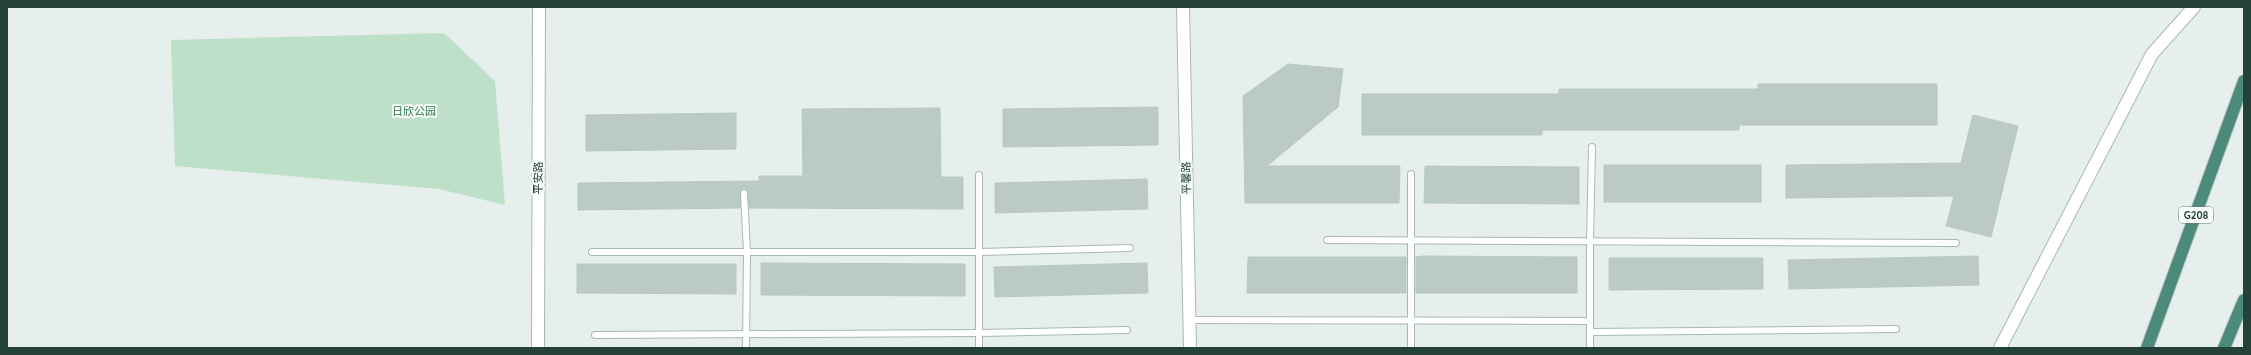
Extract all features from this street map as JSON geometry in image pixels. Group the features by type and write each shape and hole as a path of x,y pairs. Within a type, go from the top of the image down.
{"highway":[{"name":"G208","path":"2147,348 2244,81"},
{"path":"2224,348 2244,300"}],"street":[{"name":"平安路","path":"538,348 539,7"},
{"name":"平馨路","path":"1182,7 1190,348"},
{"path":"2000,348 2152,54 2194,7"}],"lane":[{"path":"1590,348 1592,147"},
{"path":"1411,174 1412,348"},
{"path":"979,176 979,348"},
{"path":"744,193 747,252 746,348"},
{"path":"1327,240 1956,243"},
{"path":"592,252 979,252 1130,248"},
{"path":"1189,320 1590,321"},
{"path":"1590,332 1896,329"},
{"path":"595,334 979,334 1127,330"}],"green space":[{"name":"日欣公园","path":"444,33 495,81 505,205 439,189 175,166 171,40"}],"building":[{"path":"1288,64 1343,69 1338,107 1267,166 1400,166 1399,203 1245,203 1243,96"},
{"path":"1758,84 1937,84 1937,125 1739,125 1739,130 1542,130 1542,135 1362,135 1362,94 1559,94 1559,89 1758,89"},
{"path":"1158,107 1158,145 1003,147 1003,109"},
{"path":"940,108 941,177 963,177 963,209 749,208 748,192 744,189 740,193 740,208 578,210 578,183 759,181 759,176 803,176 802,109"},
{"path":"736,113 736,149 586,151 586,115"},
{"path":"1973,115 2018,126 1991,237 1946,226 1954,196 1786,198 1786,165 1961,163"},
{"path":"1604,165 1761,165 1761,202 1604,202"},
{"path":"1425,166 1579,167 1579,204 1424,203"},
{"path":"1147,179 1148,209 995,213 995,183"},
{"path":"1978,256 1979,285 1789,289 1788,260"},
{"path":"1248,257 1406,257 1406,293 1247,293"},
{"path":"1416,257 1577,257 1577,293 1416,293"},
{"path":"1609,258 1763,258 1763,289 1609,290"},
{"path":"761,263 965,264 965,296 761,295"},
{"path":"1147,263 1148,293 995,297 994,267"},
{"path":"577,264 736,264 736,294 577,293"}]}
